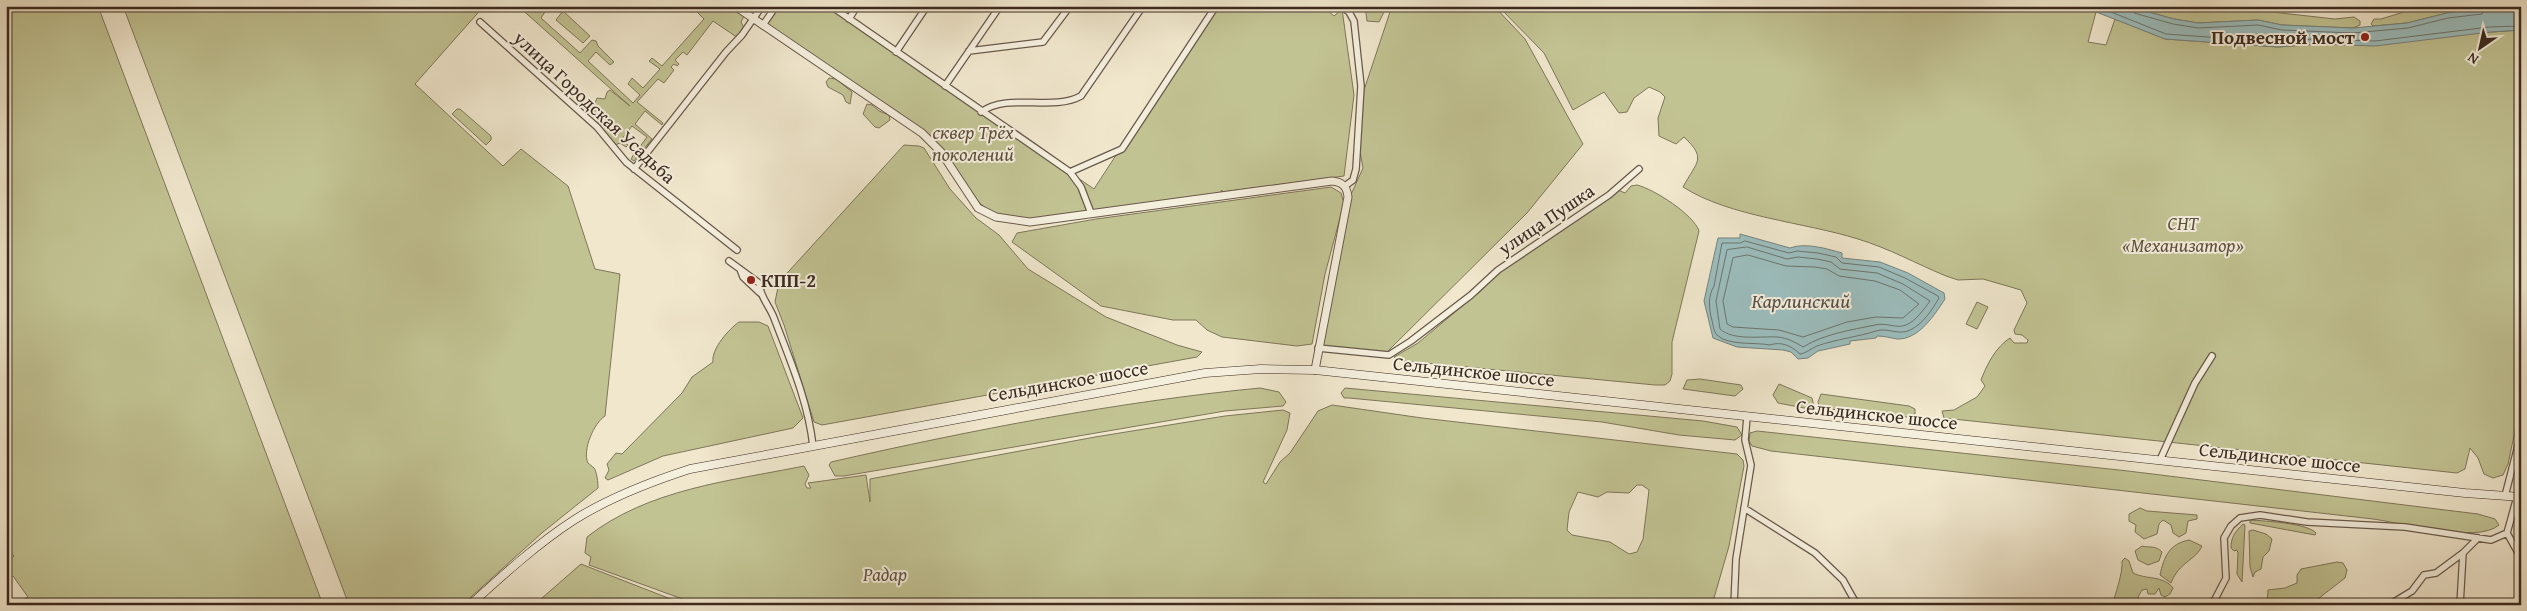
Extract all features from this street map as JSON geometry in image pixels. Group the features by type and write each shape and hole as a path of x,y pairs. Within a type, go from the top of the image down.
{"main road":[{"name":"Сельдинское шоссе","path":"470,605 542,544 574,520 628,492 690,469 1244,366 1315,370 2519,497"}],"street":[{"path":"735,6 922,133 946,159 975,204 989,215 1030,222 1332,181 1345,186"},
{"path":"634,169 762,6"},
{"path":"763,25 776,6"},
{"path":"831,6 1070,172 1081,187 1091,213"},
{"path":"849,19 857,6"},
{"path":"896,52 927,6"},
{"path":"945,86 1000,6"},
{"path":"969,51 1042,42 1070,6"},
{"path":"981,112 994,105 1064,101 1081,96 1143,6"},
{"path":"1070,172 1122,149 1216,6"},
{"path":"1341,6 1349,12 1354,21 1361,86 1356,169 1353,180 1345,186"},
{"name":"улица Городская Усадьба","path":"480,22 597,127 634,169 737,250"},
{"name":"улица Пушка","path":"1318,348 1389,355 1411,341 1471,295 1498,270 1610,195 1639,169"},
{"path":"1315,370 1347,204 1345,186"},
{"path":"729,261 755,278 759,283 760,293 772,315 796,377 810,420 813,446"},
{"path":"2160,460 2195,383 2212,356"},
{"path":"1734,605 1736,559 1751,465 1745,440 1747,417"},
{"path":"2505,496 2521,434"},
{"path":"2519,497 2507,533 2521,558"},
{"path":"1744,508 1815,553 1843,580 1857,605"},
{"path":"2212,605 2226,578 2224,538 2230,526 2240,518 2260,515 2307,522 2405,527 2491,540 2507,533"},
{"path":"2390,605 2412,591 2424,575 2436,573 2463,553 2478,538"},
{"path":"2460,605 2463,553"}],"green space":[{"path":"6,6 98,6 323,605 16,605 28,597 13,576 6,580 6,564 14,556 6,546"},
{"path":"123,6 484,6 415,84 503,166 521,149 568,186 595,269 620,274 605,416 593,431 587,451 588,463 596,472 598,488 543,532 462,605 349,605"},
{"path":"518,6 549,6 541,18 580,53 592,40 596,41 598,46 614,62 610,65 596,52 588,61 633,103 640,95 628,84 632,78 643,88 660,69 649,61 652,58 662,66 704,19 696,11 692,12 685,6 729,6 744,16 741,22 744,28 738,38 713,21 687,55 683,52 675,60 679,64 677,66 674,64 671,67 674,70 664,83 658,79 637,102 663,123 662,125 645,111 635,124 652,139 634,161 631,159 634,154 628,149 629,147 636,152 647,137 632,126 621,140 628,145 626,147 620,143 615,145 599,123 595,111 597,98 605,99 607,92 610,90 630,106"},
{"name":"сквер Трёх поколений","path":"780,6 826,6 1094,189 1213,6 1322,6 1334,16 1342,9 1354,95 1344,176 1222,192 1222,190 1220,193 1031,220 1021,220 991,212 977,201 945,153 919,127 769,26 768,22"},
{"path":"1365,6 1387,6 1379,22 1367,21"},
{"path":"1392,6 1494,6 1525,39 1583,144 1527,213 1386,353 1321,347 1349,199 1363,168 1359,146 1364,90"},
{"name":"СНТ «Механизатор»","path":"1498,6 2081,6 2096,12 2088,42 2106,45 2115,19 2165,39 2278,47 2521,30 2521,403 2508,464 2503,475 2493,478 2484,474 2478,458 2470,448 2465,469 2457,473 1944,418 1942,411 1954,410 1977,397 1985,386 1981,380 1992,356 2005,342 2010,338 2014,343 2027,343 2028,340 2022,335 2015,334 2014,330 2027,303 2021,290 1983,279 1958,280 1869,243 1837,233 1745,212 1702,197 1683,187 1696,166 1696,150 1684,137 1676,144 1659,136 1658,118 1665,97 1660,92 1649,87 1634,98 1627,112 1619,113 1604,92 1573,110 1544,53"},
{"path":"2127,6 2150,6 2197,12 2216,6 2248,12 2272,12 2335,19 2354,17 2360,21 2360,25 2353,28 2282,25 2258,20 2198,23 2174,19"},
{"path":"2407,6 2507,6 2447,13 2407,23 2373,26 2371,24 2374,19 2381,19 2407,11"},
{"path":"563,11 590,36 583,43 556,20"},
{"path":"829,78 836,79 852,92 850,104 846,102 843,95 828,87 826,82"},
{"path":"867,104 889,115 890,120 879,128 875,127 863,114"},
{"path":"457,109 460,109 491,136 491,140 486,145 452,114"},
{"path":"904,145 924,148 950,189 976,218 999,235 1028,269 1106,317 1177,345 1202,352 1197,357 822,425 814,422 775,302 779,282"},
{"path":"1637,185 1673,203 1690,218 1699,231 1672,342 1672,374 1670,381 1665,385 1404,361 1394,357 1418,343 1484,288 1499,271 1618,190 1625,193 1631,186"},
{"path":"1331,187 1341,193 1344,203 1325,274 1312,344 1297,346 1222,337 1207,330 1196,320 1173,320 1101,306 1012,242 1017,233 1096,219"},
{"path":"1977,302 1988,307 1977,329 1966,324"},
{"path":"739,322 759,322 768,326 803,418 793,428 663,456 608,480 605,478 609,470 607,464 616,453 622,454 682,393 692,377 713,362 718,345 730,329"},
{"path":"1700,379 1741,385 1743,389 1735,396 1683,389 1687,380"},
{"path":"1779,384 1812,398 1814,407 1804,408 1778,403 1773,395"},
{"path":"1260,388 1279,392 1286,402 1283,406 1225,411 844,476 835,476 829,465 831,462 884,450 1044,418 1152,401"},
{"path":"1345,388 1703,421 1737,427 1742,435 1735,440 1679,435 1602,422 1344,398 1341,393"},
{"path":"1821,394 1909,406 1915,409 1915,414 1907,417 1820,408 1818,402"},
{"name":"Радар","path":"1332,405 1422,418 1737,454 1743,460 1744,466 1729,546 1712,605 699,605 589,565 591,557 585,553 587,537 611,521 663,497 719,482 804,466 809,475 805,484 807,488 811,488 808,483 866,475 870,502 870,479 1095,437 1225,416 1283,410 1290,413 1287,430 1263,482 1266,484 1280,462 1290,453 1318,411","holes":["1637,485 1642,485 1649,490 1643,539 1637,552 1629,554 1610,542 1572,535 1567,530 1569,512 1578,492 1598,497 1607,492 1629,493"]},
{"path":"1757,431 2128,471 2478,514 2495,519 2499,525 2474,533 2457,533 2373,519 1771,451 1752,446 1749,441 1750,433"},
{"path":"2140,508 2147,511 2197,515 2197,519 2188,521 2186,533 2179,537 2173,533 2171,525 2163,520 2159,524 2157,534 2144,539 2135,532 2136,525 2129,521 2129,514"},
{"path":"2250,520 2295,525 2316,533 2315,535 2250,523"},
{"path":"2243,524 2245,525 2242,582 2237,574 2238,553 2237,550 2234,551 2231,548 2234,535"},
{"path":"2253,530 2266,534 2272,539 2269,551 2263,557 2261,569 2255,572 2253,577 2250,567 2249,531"},
{"path":"2189,540 2202,546 2196,555 2178,570 2171,583 2160,575 2163,562 2172,548"},
{"path":"2142,546 2160,550 2162,552 2159,561 2148,565 2138,560 2135,551"},
{"path":"2125,558 2129,561 2133,573 2160,579 2169,584 2173,588 2170,594 2165,597 2161,595 2159,588 2155,594 2148,594 2147,589 2142,590 2138,597 2142,605 2112,605 2120,577 2122,561"},
{"path":"2337,562 2343,563 2347,570 2345,578 2310,605 2267,605 2268,590 2285,588 2297,583 2297,575 2301,569"},
{"path":"581,564 686,605 534,605"}],"water":[{"path":"2081,6 2127,6 2174,19 2198,23 2258,20 2282,25 2353,28 2407,23 2447,13 2477,9 2521,6 2521,30 2375,46 2314,44 2278,47 2165,39"},
{"name":"Карлинский","path":"1740,234 1790,248 1796,246 1816,247 1842,253 1842,258 1880,262 1908,273 1944,293 1945,299 1926,325 1905,338 1897,339 1877,336 1876,338 1850,341 1850,344 1818,351 1808,358 1798,359 1791,352 1783,350 1737,347 1713,338 1704,301 1718,238 1740,238"}],"place":[{"name":"Подвесной мост","path":"2365,37"},
{"name":"КПП-2","path":"751,280"}]}
